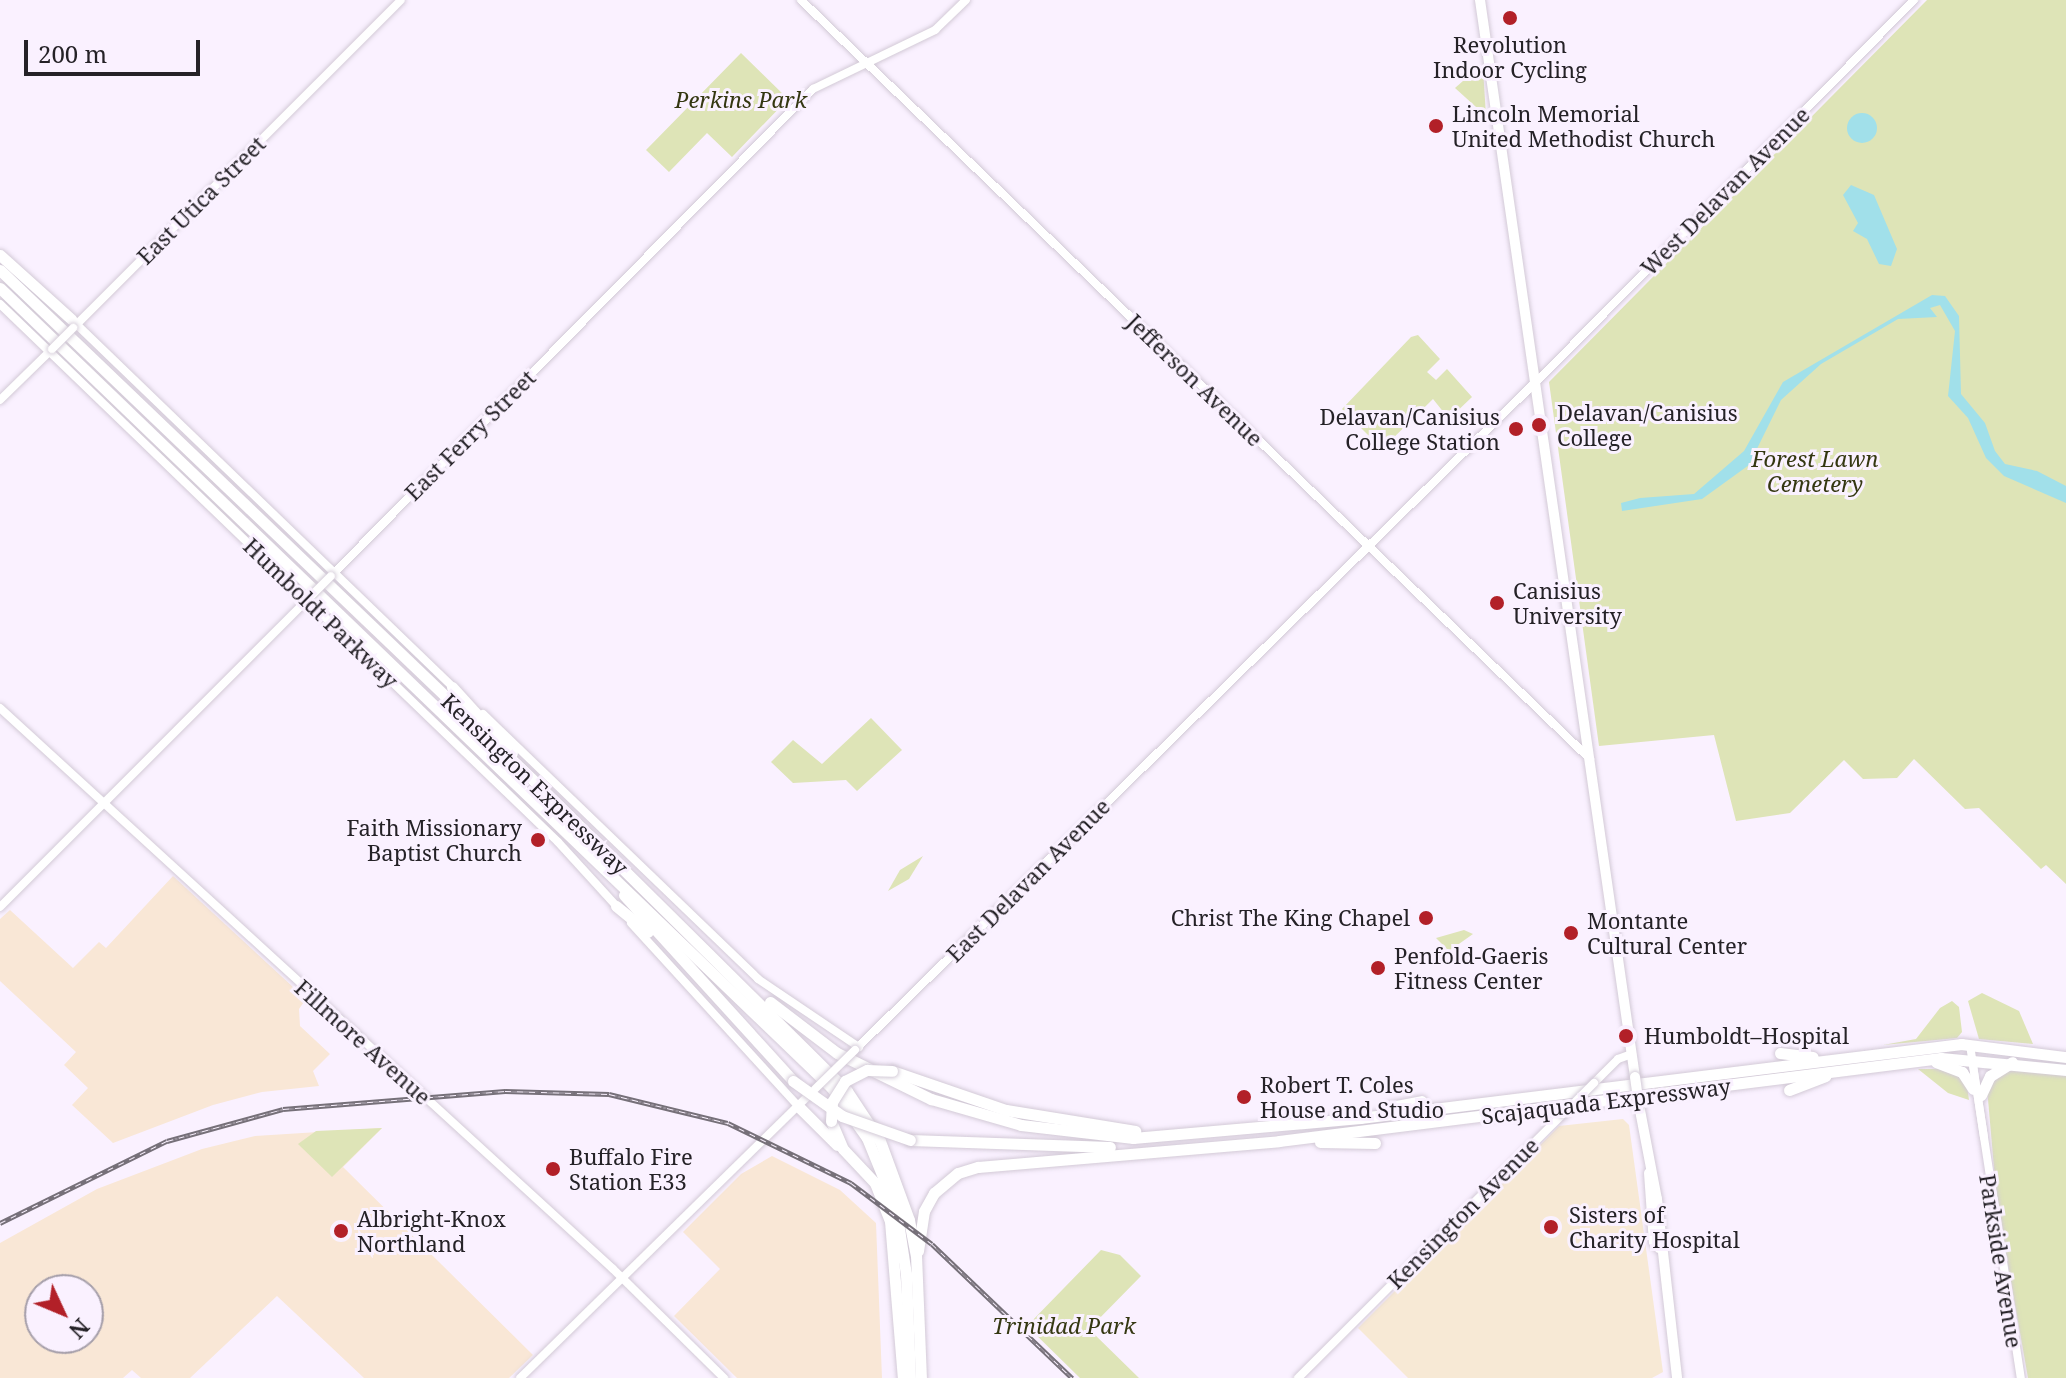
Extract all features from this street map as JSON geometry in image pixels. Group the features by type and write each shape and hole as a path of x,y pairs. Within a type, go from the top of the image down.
{"highway":[{"path":"0,255 73,324"},
{"name":"Kensington Expressway","path":"0,270 535,782 825,1065 868,1119 899,1187 916,1255 921,1378"},
{"name":"Kensington Expressway","path":"0,288 817,1071 861,1128 886,1179 901,1231 910,1378"},
{"path":"452,687 535,782"},
{"path":"605,869 703,985 793,1081 842,1116 910,1140 1146,1151"},
{"path":"616,906 703,985"},
{"path":"744,985 837,1053 931,1099 1043,1129 1113,1137 1153,1135"},
{"name":"Scajaquada Expressway","path":"1153,1135 1345,1119 1825,1059 1970,1045 2066,1057"},
{"path":"1780,1053 1825,1059"},
{"name":"Scajaquada Expressway","path":"1146,1151 1279,1141 1928,1060 1972,1058 2066,1070"},
{"path":"1928,1060 1959,1070 1977,1092 1990,1076 2012,1062"},
{"path":"843,1149 831,1121 832,1102 845,1081 867,1070 892,1071 1006,1110 1153,1135"},
{"path":"1789,1090 1833,1071"},
{"path":"1345,1119 1421,1101"},
{"path":"798,1106 843,1149 883,1198 894,1242 903,1378"},
{"path":"1279,1141 1375,1143"},
{"path":"916,1255 928,1202 958,1173 1146,1151"},
{"path":"895,1378 899,1312"}],"main road":[{"path":"1480,0 1649,1173 1654,1242 1659,1248 1677,1378"}],"street":[{"name":"East Utica Street","path":"0,400 401,0"},
{"name":"Jefferson Avenue","path":"801,0 1590,759"},
{"name":"East Ferry Street","path":"0,907 813,89 935,30 966,0"},
{"name":"West Delavan Avenue","path":"1536,382 1914,0"},
{"name":"Humboldt Parkway","path":"0,304 309,598 558,842 798,1106"},
{"name":"Humboldt Parkway","path":"73,324 758,979 857,1048"},
{"name":"East Delavan Avenue","path":"520,1378 1536,382"},
{"name":"Fillmore Avenue","path":"0,708 622,1278 724,1378"},
{"name":"Parkside Avenue","path":"1970,1045 2021,1378"},
{"name":"Kensington Avenue","path":"1298,1378 1618,1059 1632,1054"}],"shaded area":[{"path":"173,876 306,999 299,1009 300,1026 330,1054 313,1071 319,1086 262,1092 213,1105 113,1143 72,1105 88,1088 64,1065 76,1052 0,981 0,919 10,910 73,968 99,942 106,948"},
{"name":"Sisters of Charity Hospital","path":"1623,1119 1629,1125 1663,1372 1652,1378 1408,1378 1358,1328 1559,1126"},
{"path":"382,1128 343,1167 533,1355 509,1378 364,1378 277,1296 190,1378 141,1378 132,1370 123,1378 0,1378 0,1243 97,1189 202,1149 255,1136"},
{"path":"772,1156 840,1190 876,1223 882,1378 737,1378 674,1316 720,1269 683,1232 741,1174"}],"green space":[{"name":"Forest Lawn Cemetery","path":"1927,0 2066,0 2066,884 2046,865 2041,869 1979,808 1965,809 1914,759 1897,778 1863,779 1844,760 1790,813 1736,821 1714,735 1599,746 1549,382"},
{"name":"Perkins Park","path":"741,53 788,99 732,157 707,133 669,172 646,150"},
{"path":"1480,66 1483,68 1486,116 1455,88"},
{"path":"1418,335 1440,359 1427,372 1436,380 1447,369 1472,397 1449,419 1433,399 1382,449 1342,409 1411,337"},
{"path":"871,718 902,750 857,791 846,780 793,783 771,762 793,740 822,764"},
{"path":"923,856 909,879 888,891 900,870"},
{"path":"1464,930 1473,934 1449,951 1436,938"},
{"path":"1982,993 2019,1011 2033,1044 1979,1039 1968,1001"},
{"path":"1952,1001 1959,1007 1962,1032 1957,1038 1883,1045 1916,1039 1940,1008"},
{"path":"2022,1068 2066,1076 2066,1378 2028,1378 1997,1202 1987,1088 2003,1069"},
{"path":"1918,1069 1953,1069 1967,1086 1969,1100 1948,1093"},
{"path":"382,1128 332,1177 298,1144 316,1131"},
{"name":"Trinidad Park","path":"1101,1250 1120,1255 1141,1276 1089,1329 1139,1378 1080,1378 1027,1326"}],"water":[{"path":"1862,113 1873,117 1877,128 1873,139 1862,143 1851,139 1847,128 1851,117"},
{"path":"1851,185 1874,195 1897,249 1891,266 1879,264 1867,239 1853,231 1858,223 1843,195"},
{"path":"1932,295 1945,296 1959,316 1961,394 1985,423 1995,451 2005,464 2037,471 2066,486 2066,503 2004,476 1986,458 1968,418 1948,396 1955,331 1940,305 1930,308 1937,317 1898,319 1821,364 1781,400 1749,465 1702,499 1622,511 1621,503 1640,498 1694,494 1744,451 1783,382"}],"railway":[{"path":"0,1223 167,1141 283,1109 505,1091 609,1094 728,1123 851,1183 932,1244 1072,1378"}],"place":[{"name":"Revolution Indoor Cycling","path":"1510,18"},
{"name":"Lincoln Memorial United Methodist Church","path":"1436,126"},
{"name":"Delavan/Canisius College","path":"1539,425"},
{"name":"Delavan/Canisius College Station","path":"1516,429"},
{"name":"Canisius University","path":"1497,603"},
{"name":"Faith Missionary Baptist Church","path":"538,840"},
{"name":"Christ The King Chapel","path":"1426,918"},
{"name":"Montante Cultural Center","path":"1571,933"},
{"name":"Penfold-Gaeris Fitness Center","path":"1378,968"},
{"name":"Humboldt–Hospital","path":"1626,1036"},
{"name":"Robert T. Coles House and Studio","path":"1244,1097"},
{"name":"Buffalo Fire Station E33","path":"553,1169"},
{"name":"Sisters of Charity Hospital","path":"1551,1227"},
{"name":"Albright-Knox Northland","path":"341,1231"}]}
